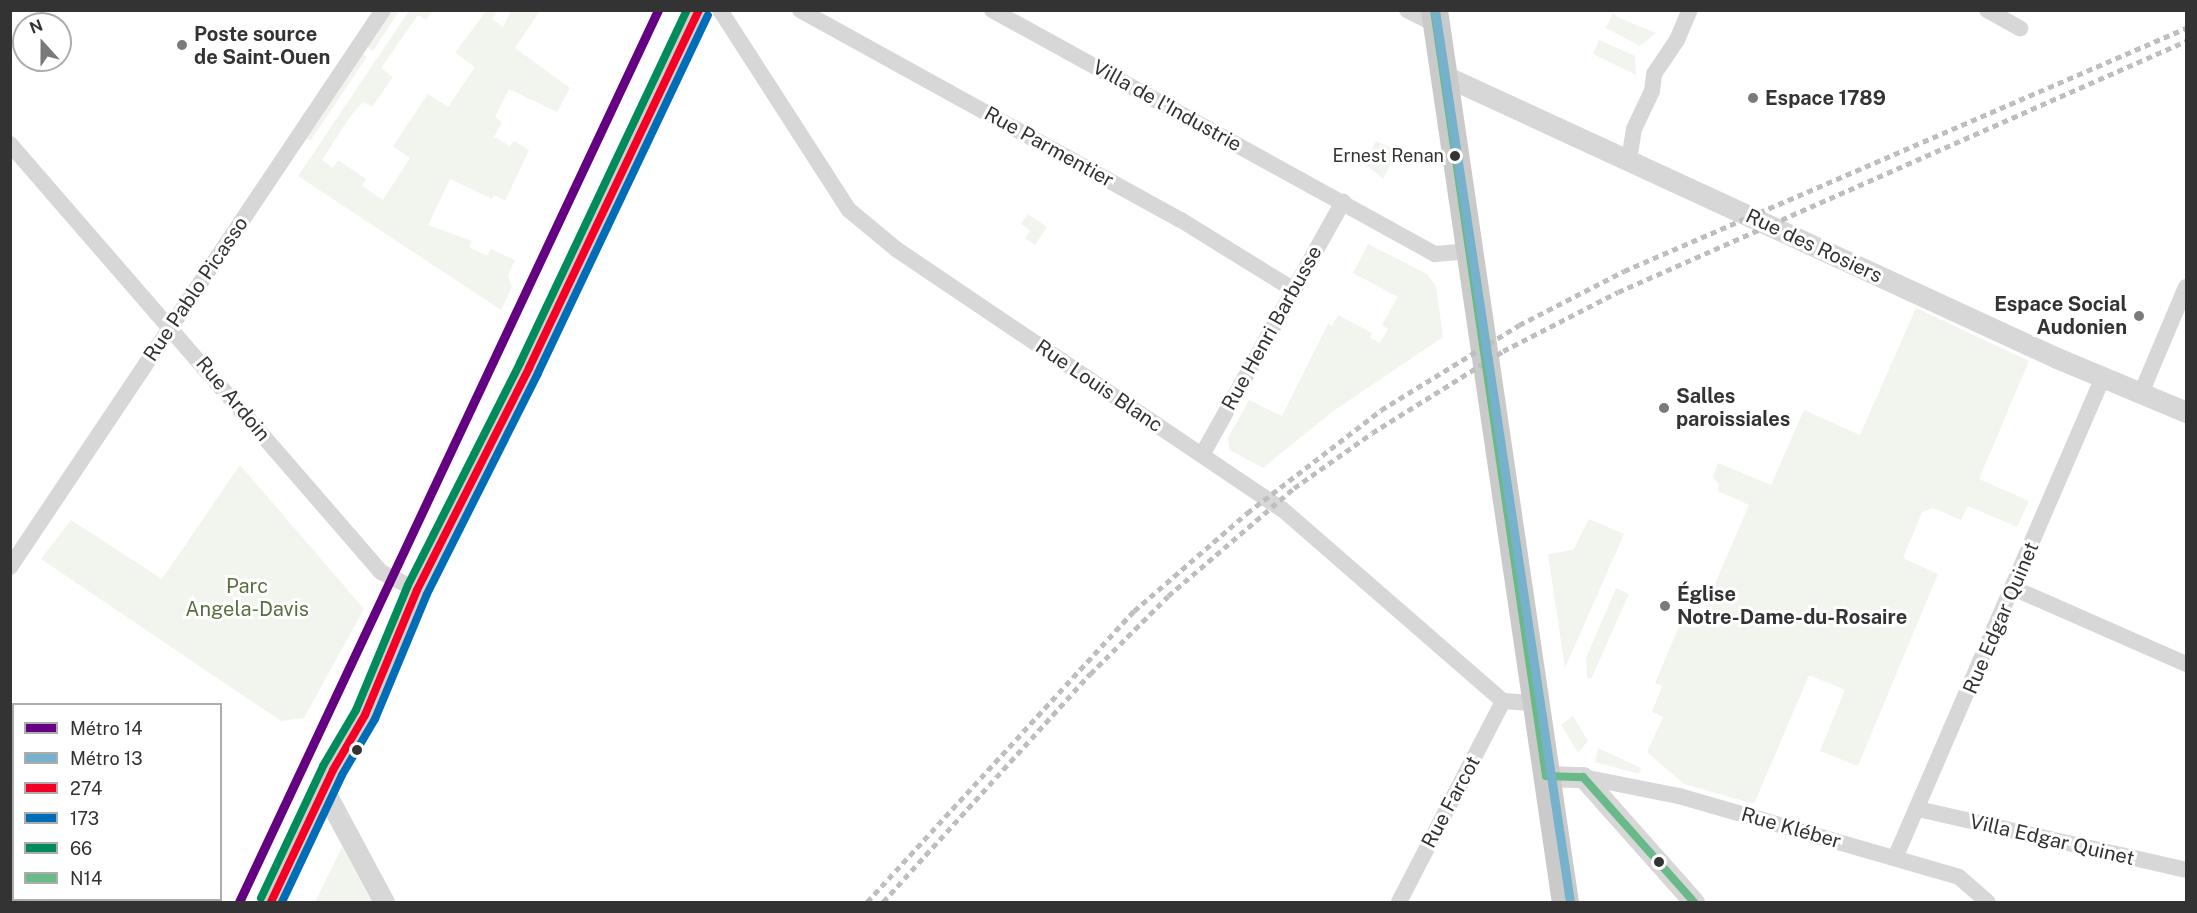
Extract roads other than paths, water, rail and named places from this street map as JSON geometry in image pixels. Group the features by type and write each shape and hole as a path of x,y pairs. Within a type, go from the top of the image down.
{"main road":[{"path":"271,903 365,715 417,590 529,368 699,10"},
{"path":"1435,18 1533,703 1565,903"}],"street":[{"name":"Rue Pablo Picasso","path":"10,567 383,10"},
{"name":"Rue Louis Blanc","path":"720,10 849,210 896,249 1282,509 1503,701"},
{"name":"Rue Parmentier","path":"800,10 1181,220 1294,290"},
{"name":"Villa de l'Industrie","path":"992,10 1435,254 1470,251"},
{"path":"1407,10 1435,18"},
{"path":"1629,160 1634,129 1652,91 1654,74 1677,40 1690,10"},
{"path":"1987,10 2020,28"},
{"name":"Rue des Rosiers","path":"1443,75 2103,376 2187,412"},
{"name":"Rue Ardoin","path":"10,144 171,326 381,572 417,590"},
{"name":"Rue Henri Barbusse","path":"1202,455 1343,202"},
{"path":"2142,392 2187,287"},
{"name":"Rue Edgar Quinet","path":"1895,858 1918,810 2103,376"},
{"path":"2013,588 2187,663"},
{"path":"1503,701 1533,703"},
{"name":"Rue Farcot","path":"1399,903 1503,701"},
{"path":"1546,776 1583,777 1694,903"},
{"name":"Rue Kléber","path":"1583,777 1679,796 1959,877 1988,903"},
{"path":"325,792 384,903"},
{"name":"Villa Edgar Quinet","path":"1918,810 2187,870"}],"railway":[{"path":"867,902 1134,611 1247,513 1381,410 1519,325 1624,271 2186,28"},
{"path":"883,902 1090,674 1168,596 1294,488 1372,433 1503,351 1618,292 2186,41"}],"metro line":[{"name":"14","path":"239,902 658,10"},
{"name":"13","path":"1435,10 1570,902"}],"place":[{"name":"Poste source de Saint-Ouen","path":"182,45"},
{"name":"Espace 1789","path":"1753,98"},
{"name":"Ernest Renan","path":"1455,156"},
{"name":"Espace Social Audonien","path":"2139,316"},
{"name":"Salles paroissiales","path":"1664,408"},
{"name":"Église Notre-Dame-du-Rosaire","path":"1665,606"}],"park label":[{"name":"Parc Angela-Davis","path":"247,598"}]}
